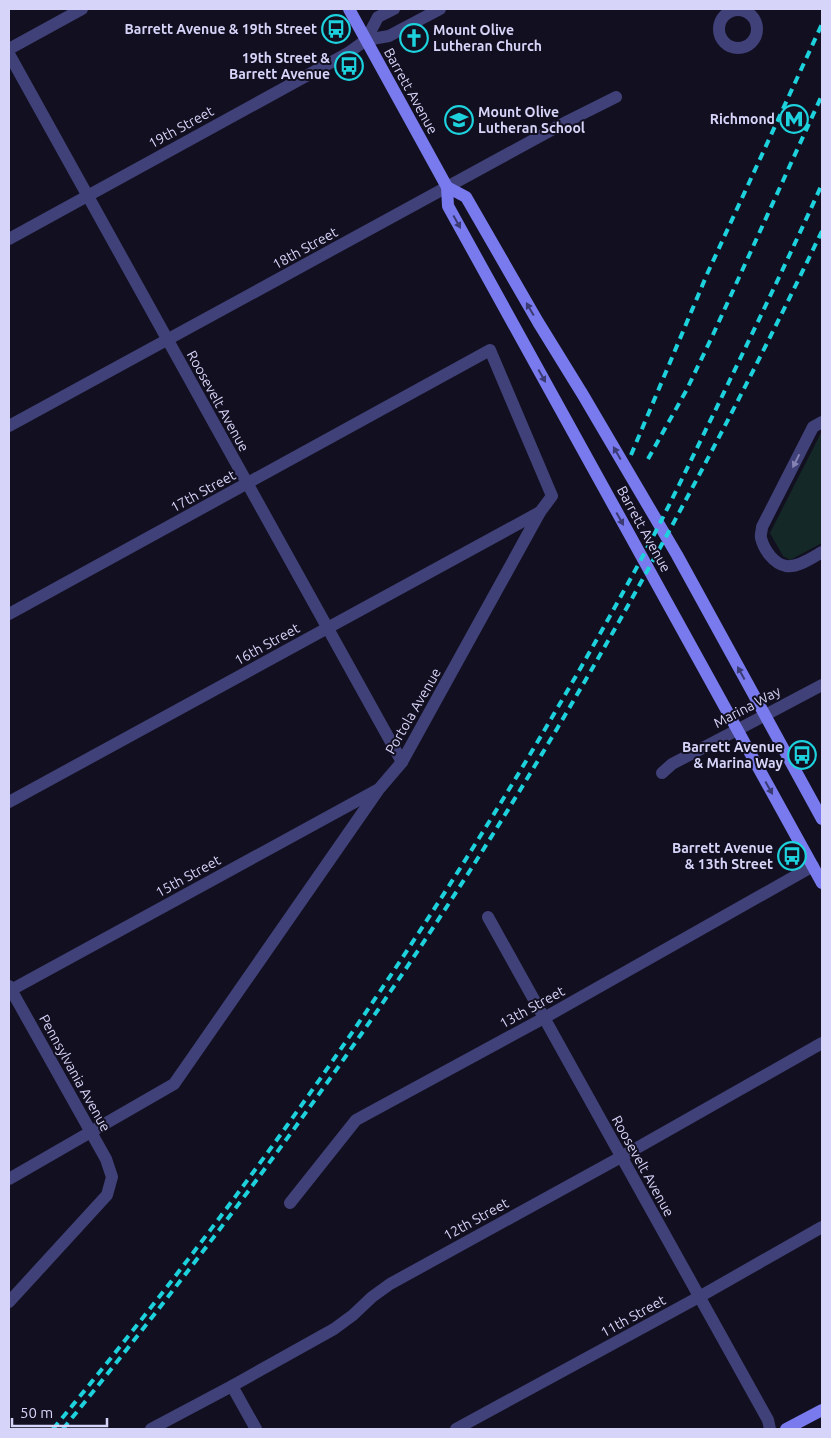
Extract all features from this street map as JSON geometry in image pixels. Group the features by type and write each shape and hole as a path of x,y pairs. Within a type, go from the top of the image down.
{"main road":[{"name":"Barrett Avenue","path":"349,9 447,187 448,206 822,883"},
{"name":"Barrett Avenue","path":"447,187 466,197 677,556 822,819"},
{"path":"786,1429 822,1410"}],"street":[{"path":"9,49 82,9"},
{"name":"19th Street","path":"366,40 378,17 394,9"},
{"name":"19th Street","path":"9,238 348,53 366,40 388,36 440,9"},
{"name":"Roosevelt Avenue","path":"9,54 86,196 402,762"},
{"name":"18th Street","path":"9,426 568,121 616,97"},
{"name":"17th Street","path":"9,614 490,350"},
{"name":"Portola Avenue","path":"91,1133 174,1084 380,789 402,762 540,512 552,496 490,350"},
{"path":"822,422 813,427 762,527 760,537 775,561 787,567 822,552"},
{"name":"16th Street","path":"9,802 540,512"},
{"name":"Marina Way","path":"662,773 672,764 822,685"},
{"name":"15th Street","path":"10,988 380,789"},
{"name":"13th Street","path":"290,1203 356,1120 544,1018 813,866"},
{"name":"Roosevelt Avenue","path":"488,917 768,1420 770,1429"},
{"name":"Pennsylvania Avenue","path":"9,1302 107,1195 112,1177 106,1159 91,1133 14,1008 10,988"},
{"name":"12th Street","path":"150,1429 232,1386 334,1328 390,1284 621,1157 822,1043"},
{"path":"9,1179 91,1133"},
{"name":"11th Street","path":"456,1429 699,1297 822,1227"},
{"path":"232,1386 256,1429"}],"green space":[{"path":"822,431 822,543 790,560 783,556 770,533"}],"railway":[{"path":"631,455 708,272 822,24"},
{"path":"648,459 686,391 711,339 822,95"},
{"path":"53,1429 134,1329 213,1226 289,1122 363,1016 434,909 503,799 569,688 654,535 756,326 822,184"},
{"path":"63,1429 171,1293 275,1155 424,942 471,869 612,635 699,475 822,231"}],"place":[{"name":"Barrett Avenue & 19th Street","path":"336,29"},
{"name":"Mount Olive Lutheran Church","path":"414,38"},
{"name":"19th Street & Barrett Avenue","path":"349,66"},
{"name":"Richmond","path":"794,119"},
{"name":"Mount Olive Lutheran School","path":"459,120"},
{"name":"Barrett Avenue & Marina Way","path":"802,755"},
{"name":"Barrett Avenue & 13th Street","path":"792,856"}]}
